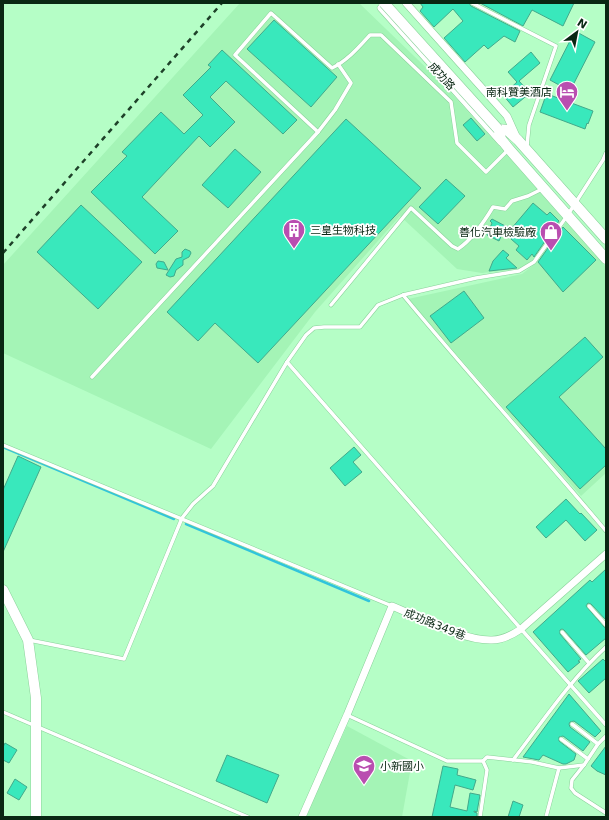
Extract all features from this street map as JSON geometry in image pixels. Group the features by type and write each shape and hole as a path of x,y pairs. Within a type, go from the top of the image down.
{"main road":[{"path":"384,3 498,129"},
{"name":"成功路","path":"606,239 518,140 507,130 498,129 501,139 509,149 606,259"},
{"path":"3,590 28,640 36,698 36,817"}],"street":[{"name":"成功路","path":"388,3 381,8 492,133 509,149"},
{"name":"成功路","path":"406,3 507,116 518,140"},
{"name":"成功路349巷","path":"302,817 347,715 392,606 474,639 493,640 513,634 521,629 606,554"}],"lane":[{"path":"472,3 556,46 529,125 526,149"},
{"path":"318,132 235,55 271,12 332,68 359,47 370,35 381,35 451,102 457,143 486,172 509,149"},
{"path":"92,377 318,132 335,110 351,83 338,64"},
{"path":"28,640 124,659 182,518 193,504 213,486 287,362 306,335 314,328 360,327 378,305 403,295 476,278 519,271 534,262 568,216 606,153"},
{"path":"331,305 411,208 452,246 458,249 466,244 486,219 493,207 505,209 512,201 528,196 544,188"},
{"path":"403,295 458,362 566,483 606,531"},
{"path":"287,362 606,725"},
{"path":"3,444 392,606"},
{"path":"589,606 606,625"},
{"path":"562,632 589,663"},
{"path":"513,760 570,685 589,663 606,647"},
{"path":"3,712 248,817"},
{"path":"347,715 447,761 483,761 487,757 559,768 584,765"},
{"path":"572,724 598,744"},
{"path":"606,736 598,744 572,780 571,788 575,793 606,814"},
{"path":"561,739 588,759"},
{"path":"480,817 487,770 483,761"},
{"path":"546,817 559,768"}],"shaded area":[{"path":"240,3 359,3 442,83 564,218 532,261 519,269 482,273 457,269 400,216 315,312 211,449 3,353 3,265"},
{"path":"566,222 606,267 606,473 581,496 408,299 522,274 536,263"},
{"name":"小新國小","path":"347,726 412,761 402,817 305,817"}],"building":[{"path":"420,3 469,3 471,6 520,31 515,42 504,36 488,49 484,45 465,62 444,38 463,21 453,9 434,27 420,11 423,7"},
{"path":"480,3 574,3 563,26 532,10 523,26"},
{"path":"274,20 337,77 311,107 247,49"},
{"path":"575,31 595,42 570,91 550,80"},
{"path":"222,50 297,120 283,134 226,81 210,97 235,122 210,147 199,136 142,197 178,231 155,254 91,192 127,156 122,152 161,112 184,134 203,115 183,95 211,67 208,65"},
{"path":"531,52 540,63 519,81 530,93 513,107 503,95 517,82 508,72"},
{"name":"南科贊美酒店","path":"546,95 550,95 593,111 585,129 540,112"},
{"path":"471,118 485,134 477,141 463,125"},
{"name":"三皇生物科技","path":"346,119 421,188 258,363 215,323 198,341 167,312"},
{"path":"235,149 261,172 228,208 202,185"},
{"path":"446,179 465,196 438,224 419,207"},
{"path":"533,203 547,215 550,212 559,221 534,257 532,254 527,260 516,250 519,246 503,232 499,241 487,235 492,223 490,221 492,219 511,229"},
{"path":"81,205 142,262 98,309 37,252"},
{"path":"563,227 596,260 563,292 538,262"},
{"path":"185,249 191,253 189,257 183,260 183,265 176,270 174,276 170,277 166,275 176,259 182,257 182,252"},
{"path":"503,250 509,255 506,258 517,268 489,271 493,261"},
{"path":"158,261 164,262 168,270 157,268 156,264"},
{"path":"464,291 484,318 451,343 430,316"},
{"path":"585,337 603,357 559,397 606,449 606,465 580,489 506,407"},
{"path":"354,447 361,455 353,462 362,472 345,486 330,468"},
{"path":"18,456 41,467 3,552 3,490"},
{"path":"566,499 597,530 585,541 566,520 546,538 536,527"},
{"path":"606,569 606,620 591,604 588,603 586,606 606,628 606,638 586,655 564,630 560,630 560,634 581,659 578,661 580,662 568,672 533,632 590,580 592,582"},
{"path":"603,659 606,662 606,678 589,693 578,681"},
{"path":"569,694 601,731 595,737 574,721 570,722 570,727 590,742 583,751 563,736 559,737 559,741 576,754 574,760 566,764 543,755 539,760 523,757"},
{"path":"5,743 17,750 9,763 3,760 3,747"},
{"path":"606,746 606,775 597,771 591,766"},
{"path":"227,755 279,775 267,803 216,781"},
{"path":"443,766 458,769 457,775 476,780 473,790 455,785 450,807 467,811 470,793 480,795 477,812 474,811 477,813 477,817 432,817"},
{"path":"15,779 27,787 19,800 7,793"},
{"path":"513,801 523,805 519,817 508,817"}],"waterway":[{"path":"3,447 174,519"},
{"path":"186,524 369,601"}],"railway":[{"path":"3,253 222,3"}],"place":[{"name":"南科贊美酒店","path":"567,112"},
{"name":"三皇生物科技","path":"294,250"},
{"name":"善化汽車檢驗廠","path":"551,252"},
{"name":"小新國小","path":"364,786"}]}
